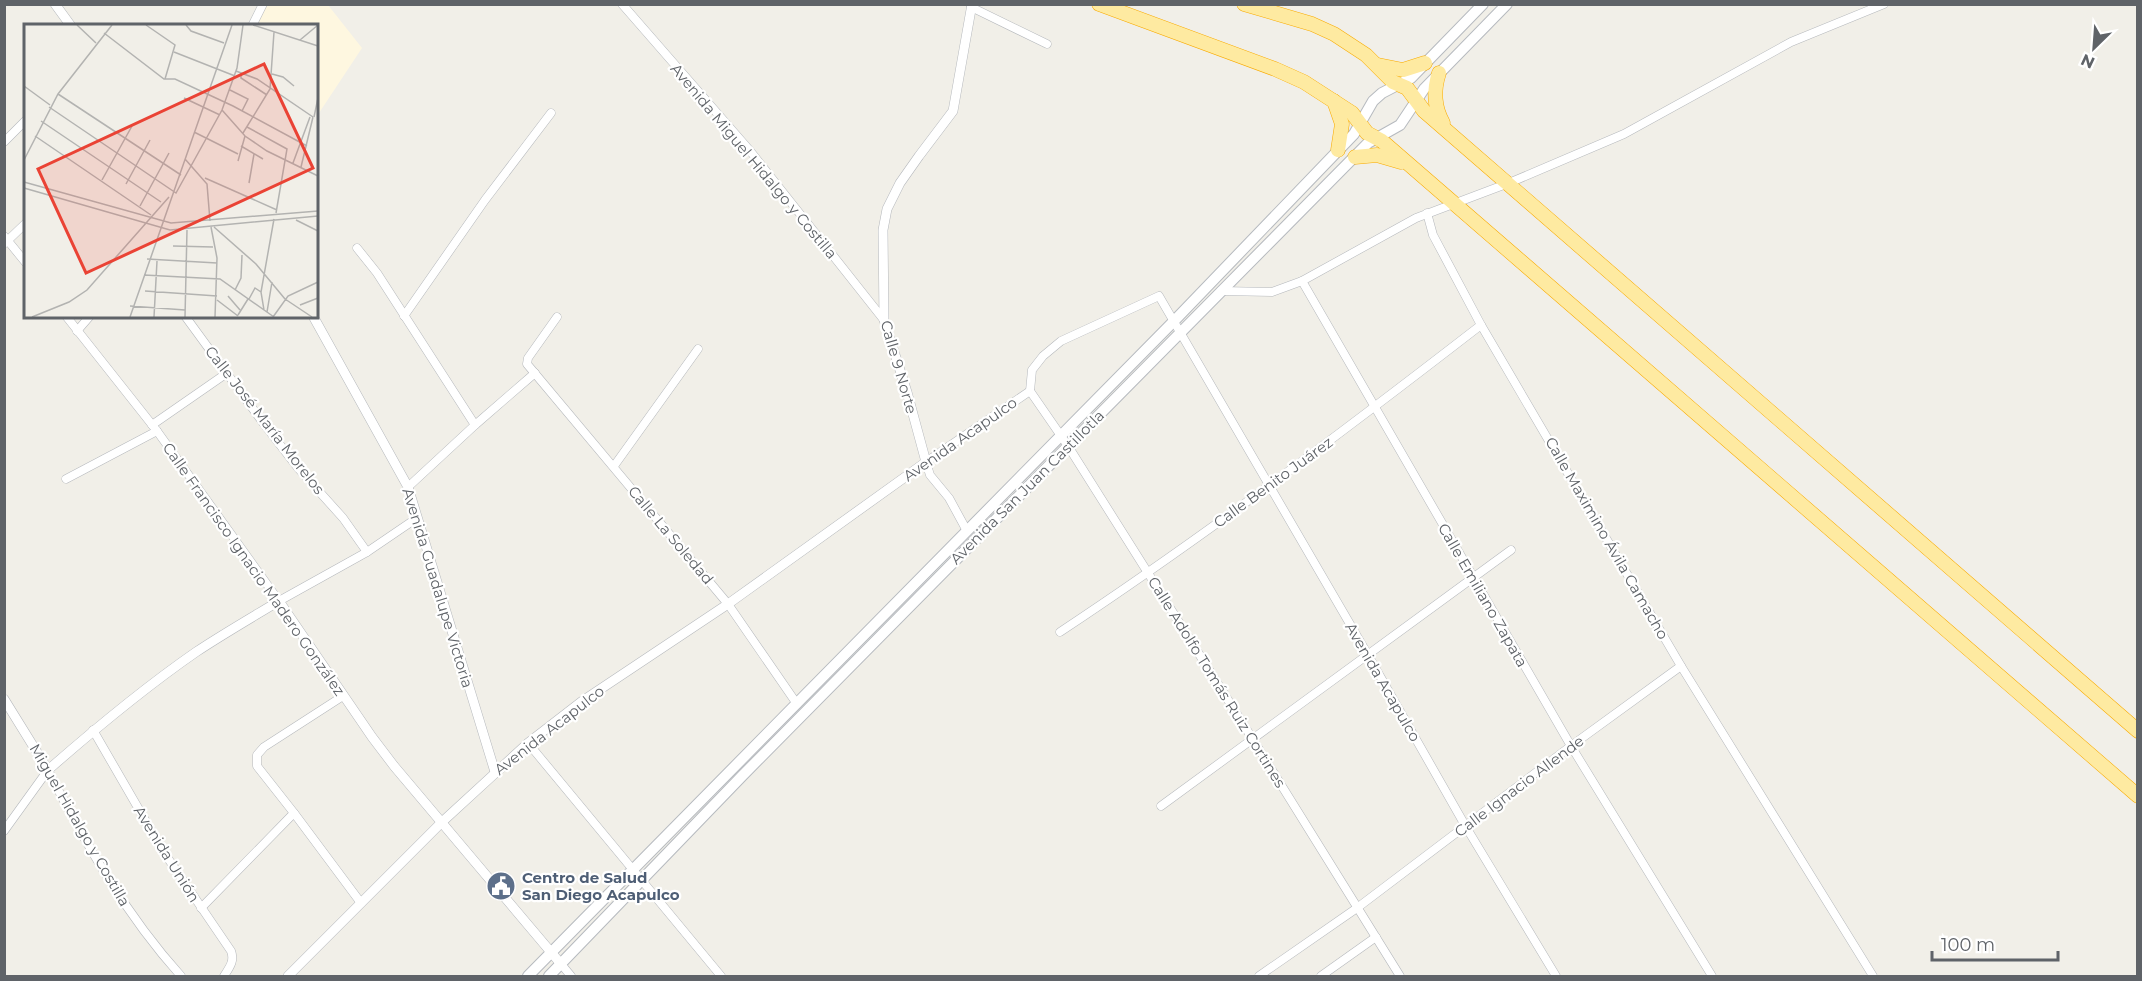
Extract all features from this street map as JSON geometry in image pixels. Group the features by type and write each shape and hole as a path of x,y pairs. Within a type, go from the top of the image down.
{"highway":[{"path":"1100,4 1275,69 1304,82 1352,113 1367,133 1376,137 2138,796"},
{"path":"1244,4 1311,24 1334,34 1376,64 1390,80 1410,91 1415,100 1445,128 2138,730"},
{"path":"1376,64 1390,69 1403,70 1425,63"},
{"path":"1439,74 1435,87 1435,101 1445,128"},
{"path":"1334,101 1342,124 1338,150"},
{"path":"1355,157 1384,156 1401,162 1415,171"}],"main road":[{"name":"Avenida San Juan Castillotla","path":"528,976 1174,320 1338,150 1361,123 1373,101 1411,78 1483,4"},
{"name":"Avenida San Juan Castillotla","path":"549,976 1370,141 1400,125 1409,114 1415,100 1507,4"}],"street":[{"path":"55,4 70,24"},
{"path":"253,24 263,4"},
{"name":"Avenida Miguel Hidalgo y Costilla","path":"622,4 751,152 884,320"},
{"path":"1221,291 1272,292 1302,281 1427,213 1509,183 1624,134 1791,42 1884,4"},
{"path":"971,6 1047,44"},
{"name":"Calle 9 Norte","path":"926,462 884,320 883,230 887,209 909,168 953,111 971,6"},
{"path":"404,316 485,200 551,113"},
{"path":"4,142 24,122"},
{"name":"Calle Maximino Ávila Camacho","path":"1427,213 1433,235 1481,325 1682,666 1873,976"},
{"path":"24,225 6,240 24,261"},
{"path":"357,248 370,264 475,425"},
{"name":"Calle Emiliano Zapata","path":"1302,281 1571,746 1712,976"},
{"name":"Avenida Acapulco","path":"288,976 442,822 528,743 581,702 728,604 926,462 1030,391 1032,370 1043,356 1061,341 1159,296 1466,827 1556,976"},
{"path":"408,487 535,373 527,362 556,317"},
{"name":"Calle Francisco Ignacio Madero González","path":"67,318 154,428 279,601 379,747 561,964"},
{"path":"77,331 88,318"},
{"name":"Calle José María Morelos","path":"186,318 298,468 343,518 367,552"},
{"name":"Avenida Guadalupe Victoria","path":"315,318 408,487 495,772"},
{"name":"Calle Benito Juárez","path":"1060,632 1148,573 1376,407 1481,325"},
{"path":"614,466 698,349"},
{"path":"66,479 154,428 227,373"},
{"name":"Calle La Soledad","path":"535,373 728,604 797,704"},
{"name":"Calle Adolfo Tomás Ruiz Cortines","path":"1030,391 1068,446 1400,976"},
{"path":"926,462 930,475 949,498 967,531"},
{"path":"4,831 48,770 93,730 150,685 199,651 279,601 367,552 417,518"},
{"path":"1161,806 1511,550"},
{"name":"Calle Ignacio Allende","path":"1259,976 1357,908 1571,746 1682,666"},
{"path":"343,696 264,747 257,755 257,766 361,903"},
{"name":"Miguel Hidalgo y Costilla","path":"4,699 48,770 71,816 112,887 162,956 181,976"},
{"name":"Avenida Unión","path":"93,730 163,850 231,951 234,957 224,976"},
{"path":"528,743 721,976"},
{"path":"201,908 294,813"},
{"path":"1321,976 1376,937"},
{"path":"561,964 572,976"}],"shaded area":[{"path":"265,5 328,5 362,48 319,113 318,24 254,24"}],"place":[{"name":"Centro de Salud San Diego Acapulco","path":"501,886"}]}
